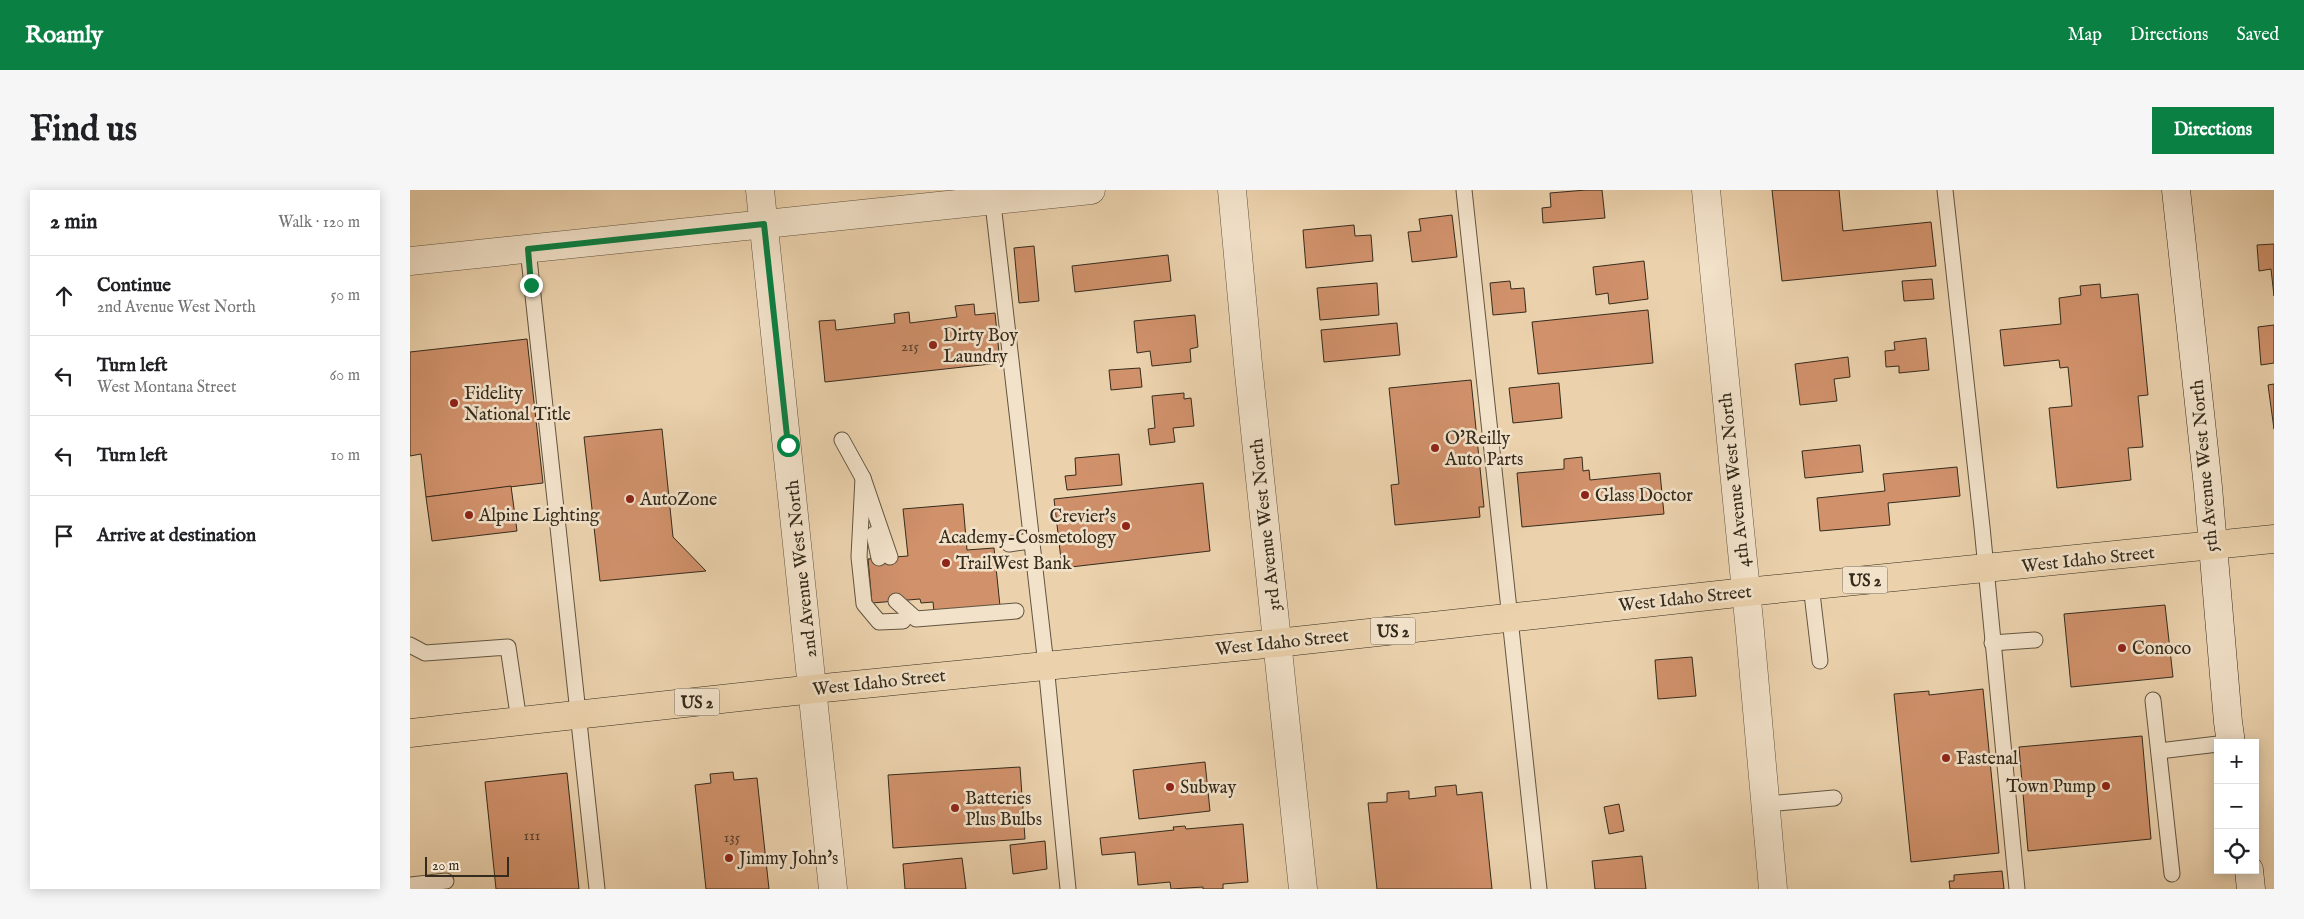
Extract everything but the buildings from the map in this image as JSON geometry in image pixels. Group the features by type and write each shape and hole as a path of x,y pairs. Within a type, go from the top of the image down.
{"highway":[{"name":"West Idaho Street","path":"410,732 814,689 1277,643 1811,585 2274,539"}],"street":[{"name":"2nd Avenue West North","path":"760,190 814,689 833,889"},
{"path":"410,261 764,224 992,195 1090,190"},
{"name":"3rd Avenue West North","path":"1232,190 1303,889"},
{"name":"4th Avenue West North","path":"1706,190 1773,889"},
{"name":"5th Avenue West North","path":"2176,190 2231,739"},
{"path":"2249,874 2251,889"}],"lane":[{"path":"1464,190 1539,889"},
{"path":"1945,190 1982,527 1984,569 2017,889"},
{"path":"992,195 1046,666 1068,889"},
{"path":"528,249 580,714 597,889"},
{"path":"842,440 862,478 884,558"},
{"path":"862,478 859,558 864,604 879,622 1016,611"},
{"path":"1009,544 1031,541"},
{"path":"1811,585 1820,661"},
{"path":"890,601 909,620"},
{"path":"1992,643 2035,640"},
{"path":"410,645 425,653 508,647 519,721"},
{"path":"2153,700 2172,874"},
{"path":"2159,751 2214,744"},
{"path":"1766,804 1834,798"},
{"path":"410,885 446,881"}],"place":[{"name":"Dirty Boy Laundry","path":"933,345"},
{"name":"Fidelity National Title","path":"454,403"},
{"name":"O'Reilly Auto Parts","path":"1435,448"},
{"name":"Glass Doctor","path":"1585,495"},
{"name":"AutoZone","path":"630,499"},
{"name":"Alpine Lighting","path":"469,515"},
{"name":"Crevier's Academy-Cosmetology","path":"1126,526"},
{"name":"TrailWest Bank","path":"946,563"},
{"name":"Conoco","path":"2122,648"},
{"name":"Fastenal","path":"1946,758"},
{"name":"Town Pump","path":"2106,786"},
{"name":"Subway","path":"1170,787"},
{"name":"Batteries Plus Bulbs","path":"955,808"},
{"name":"Jimmy John's","path":"729,858"}],"route":[{"path":"531,285 528,249 764,224 788,445"}]}
